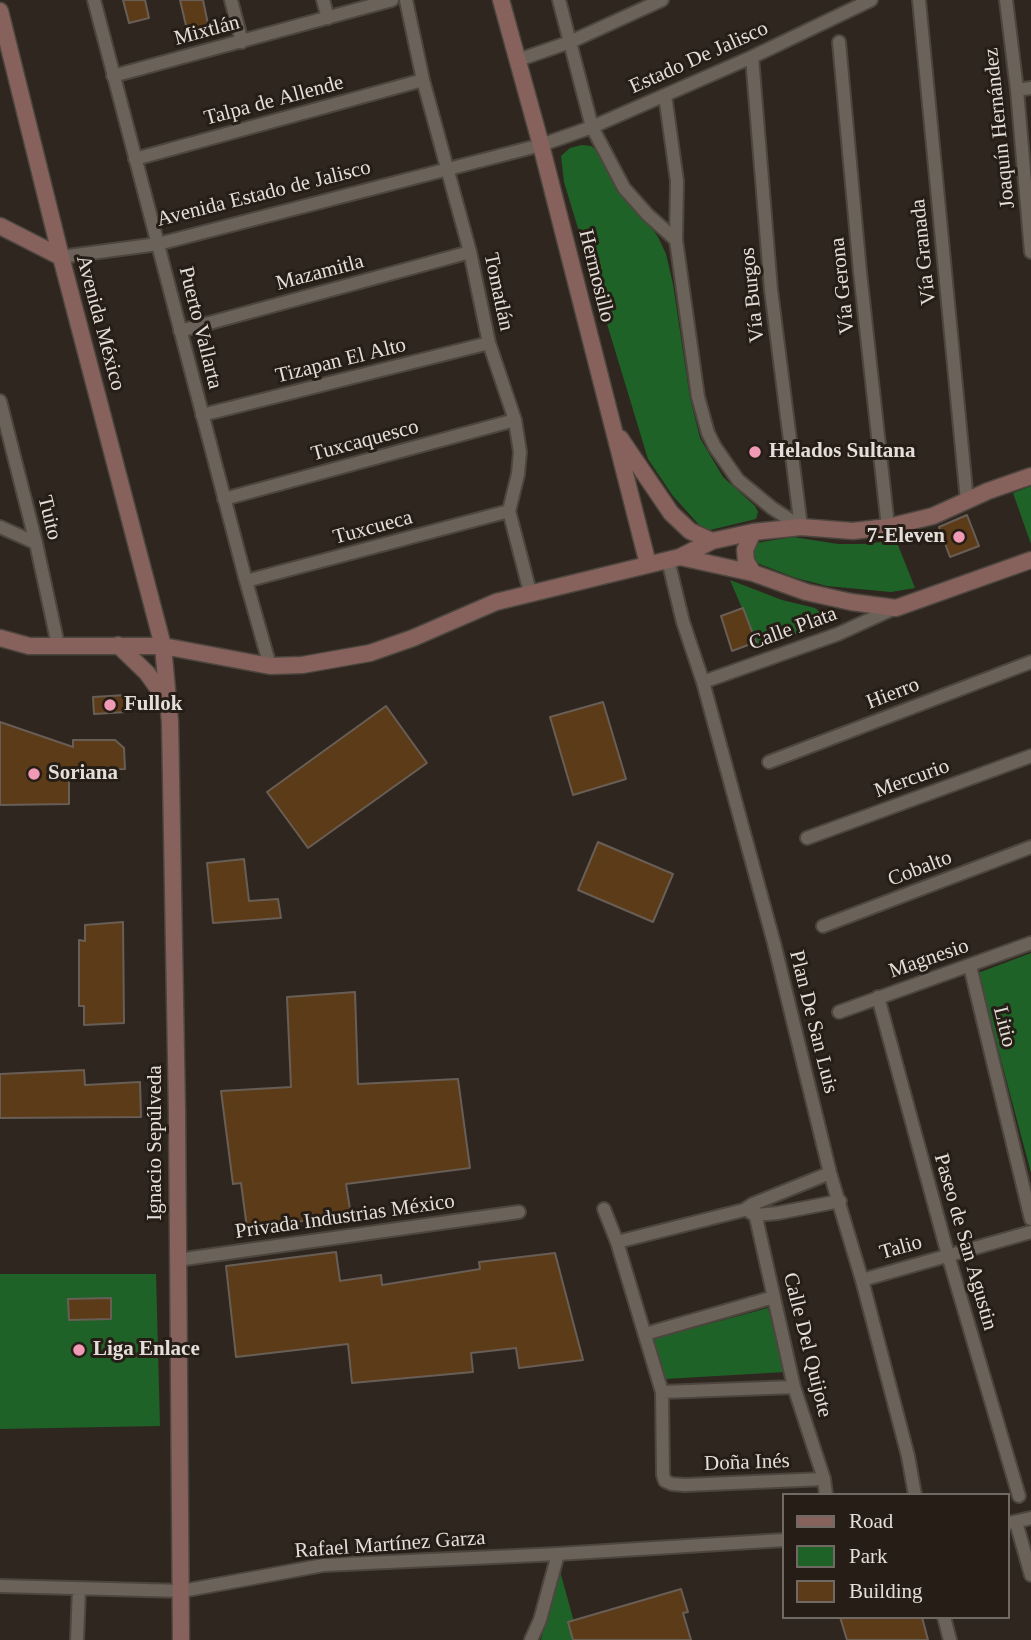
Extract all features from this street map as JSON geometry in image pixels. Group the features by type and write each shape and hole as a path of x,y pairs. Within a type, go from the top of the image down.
{"main road":[{"name":"Hermosillo","path":"501,0 541,145 648,564"},
{"name":"Avenida México","path":"0,11 163,646"},
{"path":"0,226 61,257"},
{"path":"613,426 671,513 690,531 712,541"},
{"path":"0,638 29,646 163,646 270,666 302,665 370,653 413,638 496,602 674,559 712,541 801,527 853,531 888,527 933,516 988,491 1031,476"},
{"path":"753,533 746,550 746,561 753,573"},
{"path":"674,559 753,573 806,592 851,602 896,608 1031,560"},
{"path":"118,645 147,673 169,703"},
{"name":"Ignacio Sepúlveda","path":"163,646 169,703 177,1112 181,1640"}],"street":[{"name":"Puerto Vallarta","path":"94,0 270,666"},
{"path":"231,0 242,42"},
{"path":"323,0 328,18"},
{"name":"Mixtlán","path":"113,76 392,0"},
{"name":"Tomatlán","path":"406,0 423,80 470,252 489,343 515,420 520,452 509,511 530,592"},
{"path":"559,0 592,127 624,188 648,215 676,240"},
{"path":"518,60 570,42 662,0"},
{"name":"Estado De Jalisco","path":"541,145 592,127 752,57 871,0"},
{"name":"Vía Granada","path":"919,0 967,501"},
{"name":"Joaquín Hernández","path":"1006,0 1031,252"},
{"name":"Vía Gerona","path":"839,42 860,272 888,527"},
{"name":"Vía Burgos","path":"752,57 771,290 801,527"},
{"name":"Talpa de Allende","path":"135,159 423,80"},
{"path":"1017,90 1031,88"},
{"path":"665,94 676,172 676,240 698,397 708,433 738,480 765,503 801,527"},
{"name":"Avenida Estado de Jalisco","path":"61,257 158,244 541,145"},
{"name":"Mazamitla","path":"180,331 470,252"},
{"name":"Tizapan El Alto","path":"202,415 489,343"},
{"name":"Tuito","path":"0,401 36,543 58,645"},
{"name":"Tuxcaquesco","path":"224,499 515,420"},
{"name":"Tuxcueca","path":"246,581 509,511"},
{"path":"0,527 36,543"},
{"name":"Plan De San Luis","path":"674,559 683,622 703,682 774,943 831,1174 908,1456 915,1493"},
{"name":"Calle Plata","path":"703,682 838,634 896,608"},
{"name":"Hierro","path":"769,762 1031,663"},
{"name":"Mercurio","path":"807,838 1031,756"},
{"name":"Cobalto","path":"823,926 1031,847"},
{"name":"Magnesio","path":"839,1012 1031,943"},
{"name":"Litio","path":"970,966 1031,1219"},
{"name":"Paseo de San Agustin","path":"878,997 948,1255 1019,1496"},
{"path":"751,1209 831,1174"},
{"path":"617,1242 751,1209 840,1201"},
{"path":"604,1209 617,1242 662,1392 794,1387"},
{"name":"Calle Del Quijote","path":"751,1209 775,1297 794,1387 824,1479 826,1493"},
{"name":"Privada Industrias México","path":"177,1259 519,1212"},
{"name":"Talio","path":"862,1280 1031,1231"},
{"path":"645,1334 775,1297"},
{"name":"Doña Inés","path":"662,1392 665,1481 672,1484 824,1479"},
{"path":"1031,1518 1012,1523 1031,1575"},
{"name":"Rafael Martínez Garza","path":"0,1586 182,1591 324,1564 558,1554 782,1540"},
{"path":"531,1640 540,1620 558,1554"},
{"path":"77,1640 79,1588"},
{"path":"945,1619 950,1640"}],"green space":[{"path":"591,146 599,152 658,237 666,254 690,398 700,438 723,477 755,506 758,512 756,519 710,530 702,528 673,496 648,459 564,182 561,156 570,148"},
{"path":"1031,486 1031,544 1013,493"},
{"path":"793,537 838,544 896,540 915,588 891,592 827,586 796,578 757,563 751,558 756,543"},
{"path":"730,580 782,600 815,608 820,612 821,621 817,626 759,648"},
{"path":"1031,953 1031,1173 978,973"},
{"name":"Liga Enlace","path":"0,1274 156,1274 160,1426 0,1429"},
{"path":"768,1308 785,1372 665,1379 653,1339"},
{"path":"558,1564 579,1640 541,1640"}],"building":[{"path":"123,0 145,0 149,18 129,23"},
{"path":"180,0 203,0 209,29 188,34"},
{"name":"7-Eleven","path":"967,515 979,546 950,557 939,527"},
{"path":"743,608 756,642 732,651 721,616"},
{"name":"Fullok","path":"126,695 127,712 94,714 93,697"},
{"path":"603,702 626,779 573,795 550,717"},
{"path":"386,706 427,763 308,848 267,792"},
{"name":"Soriana","path":"0,722 73,747 73,740 115,740 124,748 125,769 69,770 69,804 0,805"},
{"path":"598,842 673,874 653,922 578,890"},
{"path":"244,859 249,901 278,899 281,918 213,923 207,863"},
{"path":"123,922 124,1023 84,1025 84,1006 79,1006 79,940 85,941 85,925"},
{"path":"355,992 358,1084 458,1079 470,1168 346,1184 351,1215 247,1228 241,1183 233,1184 221,1091 291,1087 287,997"},
{"path":"84,1070 85,1085 140,1082 141,1117 0,1118 0,1074"},
{"path":"336,1252 340,1281 381,1275 382,1285 480,1269 479,1262 555,1253 583,1360 519,1368 516,1348 471,1353 473,1372 352,1383 348,1344 236,1357 226,1266"},
{"path":"111,1298 111,1319 69,1320 68,1299"},
{"path":"681,1589 688,1612 683,1613 691,1640 573,1640 568,1622"},
{"path":"841,1619 923,1619 928,1640 847,1640"}],"place":[{"name":"Helados Sultana","path":"755,452"},
{"name":"7-Eleven","path":"959,537"},
{"name":"Fullok","path":"110,705"},
{"name":"Soriana","path":"34,774"},
{"name":"Liga Enlace","path":"79,1350"}]}
